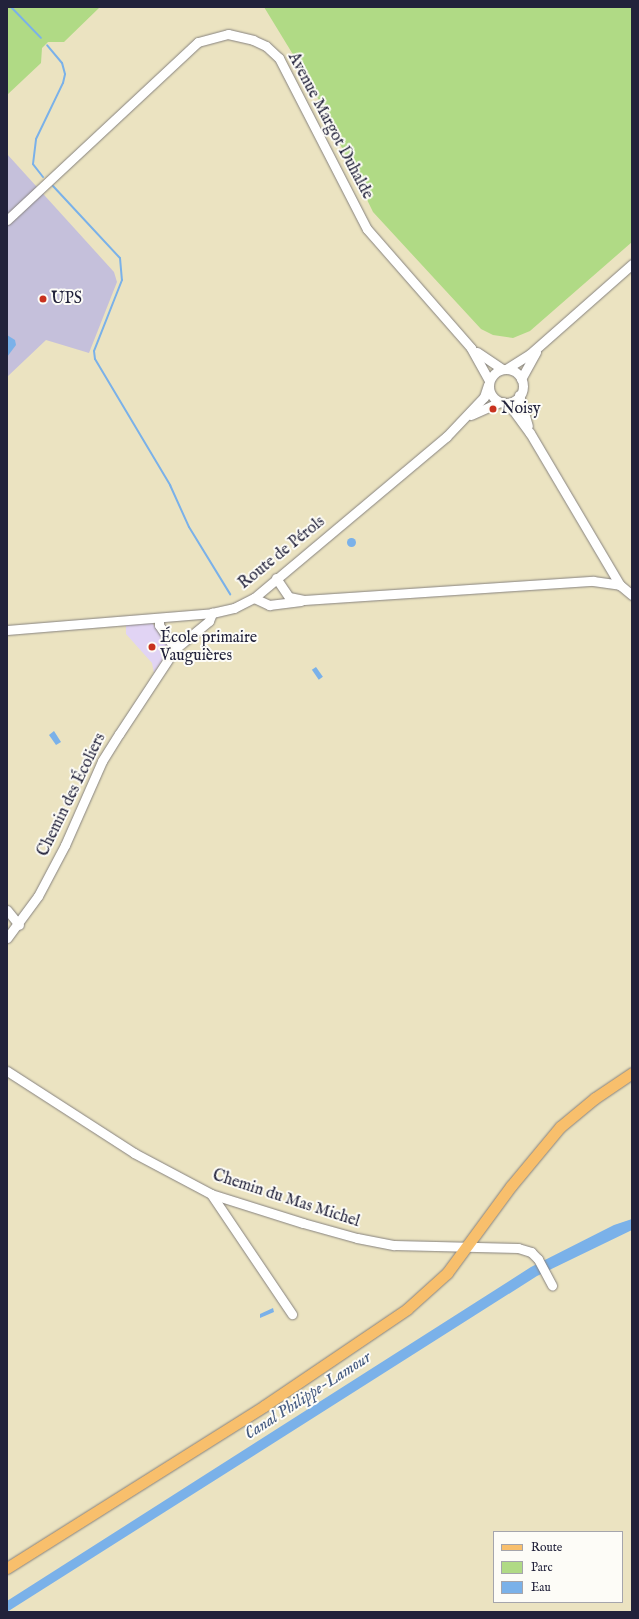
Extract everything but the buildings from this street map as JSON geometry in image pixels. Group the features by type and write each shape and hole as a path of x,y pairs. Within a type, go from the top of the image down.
{"main road":[{"path":"7,1568 264,1406 380,1329 432,1288 467,1247 550,1138 595,1098 632,1074"}],"street":[{"name":"Avenue Margot Duhalde","path":"7,220 189,49 198,42 214,36 238,36 266,46 279,58 367,229 471,348 489,383"},
{"path":"632,264 545,342 516,364 504,369 489,383 492,395 513,410 530,433 620,585 632,595"},
{"path":"501,402 512,401 519,396 522,390 521,379 532,357 545,342"},
{"name":"Avenue Margot Duhalde","path":"471,348 504,369"},
{"path":"504,369 515,372 521,379"},
{"name":"Route de Pérols","path":"7,630 212,613 234,608 254,598 466,418 484,397 489,383"},
{"path":"519,396 530,433"},
{"name":"Route de Pérols","path":"466,418 501,402"},
{"path":"276,578 289,597 304,600"},
{"path":"254,598 269,605 304,600 593,581 620,585"},
{"name":"Chemin des Écoliers","path":"7,938 19,925 38,896 65,845 102,761 175,648 209,621 212,613"},
{"path":"159,618 159,625 175,648"},
{"path":"7,910 19,925"},
{"name":"Chemin du Mas Michel","path":"7,1071 134,1153 211,1194 357,1238 394,1245 518,1248 531,1252 538,1259 548,1274 552,1285"},
{"path":"211,1194 292,1314"}],"shaded area":[{"path":"7,154 114,272 117,282 89,353 46,340 7,377"},
{"name":"École primaire Vauguières","path":"151,621 170,649 154,673 152,663 126,634 126,625"}],"green space":[{"path":"7,7 100,7 64,42 48,42 42,48 41,63 7,95"},
{"path":"264,7 632,7 632,242 530,331 513,338 493,335 481,329 373,212 311,84"}],"water":[{"path":"7,335 15,340 16,345 7,357"},
{"path":"349,538 353,538 355,542 353,546 349,546 347,544 347,540"},
{"path":"316,667 323,677 319,680 312,670"},
{"path":"54,731 61,742 56,745 49,735"},
{"path":"632,1219 632,1230 537,1276 7,1612 7,1601 531,1267 614,1225"},
{"path":"273,1308 274,1312 260,1318 260,1314"}],"waterway":[{"path":"11,7 41,38"},
{"path":"43,177 33,164 36,139 63,83 65,74 62,63 47,45"},
{"path":"53,186 120,258 122,280 94,351 95,359 170,485 189,527 230,594"}],"place":[{"name":"UPS","path":"43,299"},
{"name":"Noisy","path":"493,409"},
{"name":"École primaire Vauguières","path":"152,647"}],"water label":[{"name":"Canal Philippe-Lamour","path":"308,1396"}]}
